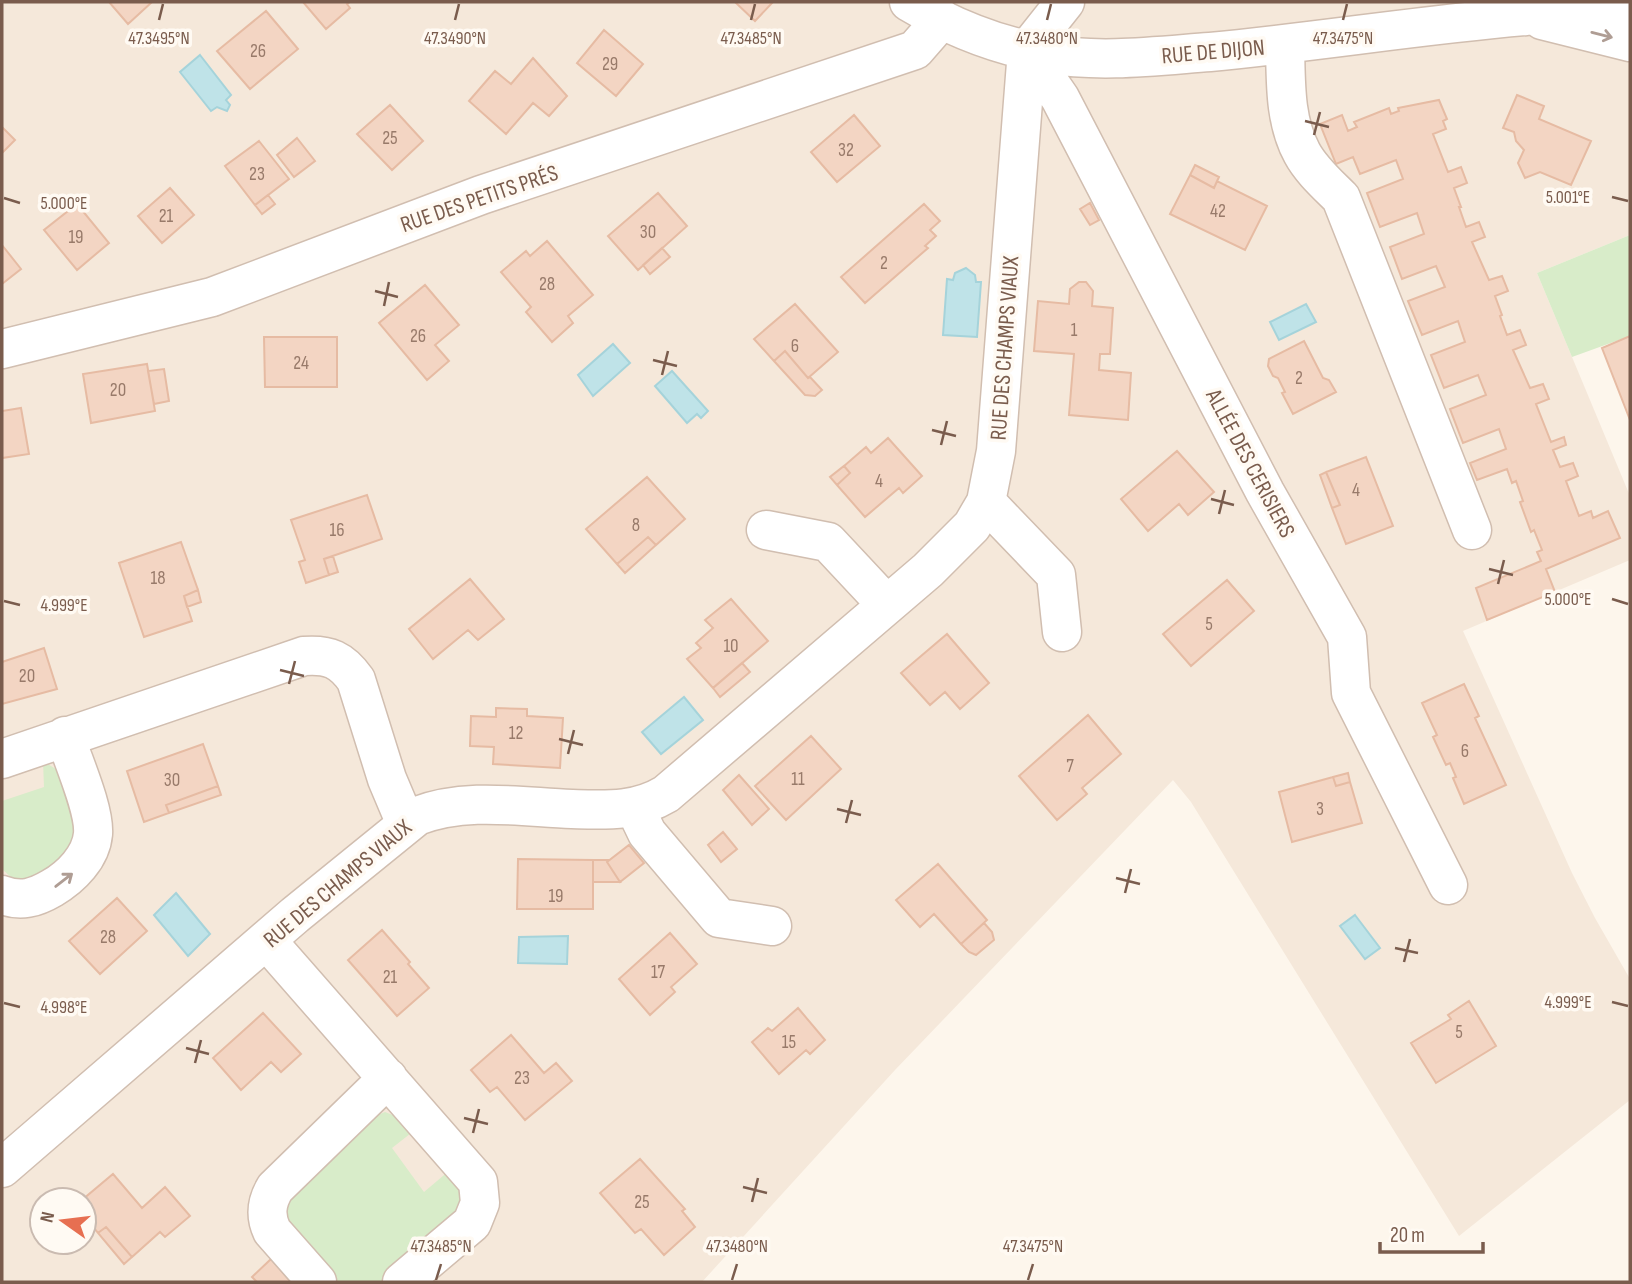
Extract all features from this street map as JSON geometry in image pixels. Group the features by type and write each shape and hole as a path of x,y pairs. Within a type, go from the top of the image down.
{"street":[{"path":"1027,50 1065,2"},
{"name":"RUE DE DIJON","path":"925,10 970,32 1027,50 1061,56 1121,60 1285,45 1526,16 1548,8 1630,5"},
{"name":"RUE DES PETITS PRÉS","path":"2,349 212,297 481,195 915,50 925,10"},
{"name":"RUE DE DIJON","path":"1526,16 1630,42"},
{"path":"1285,45 1286,91 1292,127 1302,153 1321,178 1342,198 1472,530"},
{"name":"RUE DES CHAMPS VIAUX","path":"2,1168 417,816 437,808 462,804 606,810 635,808 651,803 666,794 928,570 972,526 986,502 996,452 1027,50"},
{"name":"ALLÉE DES CERISIERS","path":"1027,50 1060,99 1265,492 1347,638 1351,693 1448,885"},
{"path":"986,502 1056,575 1062,632"},
{"path":"765,530 828,542 886,604"},
{"path":"2,759 304,656 333,657 347,667 356,680 387,779 406,824"},
{"path":"2,895 18,899 39,896 71,875 87,852 93,835 92,819 65,736"},
{"path":"635,808 647,834 719,918 772,926"},
{"path":"267,941 478,1182 478,1213 472,1223 402,1282"},
{"path":"317,1282 272,1231 267,1221 269,1198 275,1188 388,1078"}],"shaded area":[{"path":"2,2 1630,2 1630,235 1537,273 1630,496 1630,560 1463,631 1572,873 1630,979 1630,1100 1459,1236 1191,802 1173,780 895,1070 702,1282 2,1282"}],"green space":[{"path":"1630,235 1630,336 1572,357 1537,273"},
{"path":"43,761 59,771 80,815 69,862 32,884 13,879 2,869 2,801 44,787"},
{"path":"385,1112 403,1119 415,1130 392,1148 424,1192 450,1170 460,1178 462,1208 386,1282 336,1282 287,1225 283,1215 287,1195 373,1117"}],"water":[{"path":"200,55 231,95 226,100 230,105 227,111 217,107 211,111 180,72"},
{"path":"966,268 975,275 976,282 981,282 977,337 943,335 947,279 953,280 955,273"},
{"path":"1306,304 1316,322 1279,340 1270,322"},
{"path":"613,344 630,363 593,396 578,375"},
{"path":"672,371 708,411 701,418 697,414 687,423 655,386"},
{"path":"684,697 703,720 661,754 642,732"},
{"path":"176,893 210,934 188,956 154,915"},
{"path":"1355,915 1380,948 1365,959 1340,926"},
{"path":"568,936 567,964 518,963 519,937"}],"building":[{"path":"109,2 152,2 128,24"},
{"path":"303,2 350,2 347,4 350,8 326,29"},
{"path":"735,2 773,2 755,21"},
{"path":"266,11 298,49 250,89 217,51"},
{"path":"604,30 643,64 616,96 577,63"},
{"path":"533,58 567,96 549,116 533,103 506,134 469,101 495,71 511,84"},
{"path":"1517,95 1544,106 1539,119 1591,141 1571,185 1540,172 1525,178 1518,163 1524,150 1516,141 1514,132 1503,128"},
{"path":"1439,100 1447,119 1443,121 1446,129 1433,134 1448,172 1461,167 1467,183 1454,188 1459,207 1466,227 1479,222 1485,237 1472,242 1489,280 1502,276 1508,291 1495,296 1502,315 1500,316 1507,335 1520,330 1526,345 1513,350 1530,388 1543,384 1549,399 1536,404 1551,442 1564,437 1566,445 1553,450 1560,467 1573,463 1578,476 1566,481 1579,516 1591,511 1593,518 1608,511 1620,538 1546,569 1555,592 1487,620 1476,588 1541,561 1537,552 1542,550 1534,530 1531,532 1516,481 1512,483 1507,469 1477,480 1470,463 1506,449 1499,429 1463,443 1450,409 1486,395 1478,375 1444,388 1431,355 1465,342 1458,321 1422,335 1408,301 1445,287 1436,266 1402,279 1390,247 1424,234 1417,213 1380,227 1367,193 1403,179 1396,160 1360,174 1353,157 1336,164 1320,124 1342,115 1348,131 1357,127 1354,122 1389,108 1391,114 1399,111 1398,108"},
{"path":"390,105 423,141 392,170 357,134"},
{"path":"854,115 880,146 837,182 811,152"},
{"path":"2,127 15,140 2,153"},
{"path":"297,138 315,161 294,177 277,155"},
{"path":"259,141 289,179 255,205 225,166"},
{"path":"1195,165 1219,177 1214,188 1190,175"},
{"path":"1190,175 1214,188 1217,181 1267,206 1245,250 1170,214"},
{"path":"170,188 194,215 162,243 138,216"},
{"path":"658,193 687,226 638,270 608,236"},
{"path":"268,195 275,204 262,214 255,205"},
{"path":"1090,203 1099,220 1090,225 1080,209"},
{"path":"77,204 109,243 77,270 44,230"},
{"path":"924,204 940,221 930,230 936,236 925,246 928,248 865,303 841,277"},
{"path":"547,241 593,295 568,316 573,323 552,342 526,312 531,307 501,272 526,251 530,256"},
{"path":"2,245 21,269 2,284"},
{"path":"662,248 670,257 650,274 643,265"},
{"path":"1079,282 1086,282 1093,291 1092,306 1113,308 1110,354 1100,354 1099,370 1131,373 1128,420 1069,415 1074,354 1034,351 1038,301 1069,304 1070,289"},
{"path":"425,285 459,325 435,345 449,361 427,380 379,323"},
{"path":"795,304 838,352 808,378 785,351 774,361 754,339"},
{"path":"1630,336 1630,420 1602,348"},
{"path":"264,337 337,337 337,387 265,387"},
{"path":"1304,341 1323,378 1329,380 1336,392 1293,414 1278,378 1273,376 1268,366 1269,359"},
{"path":"785,351 822,390 815,396 805,395 774,361"},
{"path":"147,364 155,411 91,423 83,374"},
{"path":"164,369 169,401 154,404 148,371"},
{"path":"21,408 29,454 2,458 2,411"},
{"path":"888,438 922,476 903,493 899,488 865,517 837,485 850,473 844,466 866,447 871,453"},
{"path":"1177,451 1214,492 1188,515 1179,504 1148,531 1121,499"},
{"path":"1366,457 1393,526 1346,544 1332,508 1340,505 1326,472"},
{"path":"844,466 850,473 837,485 830,477"},
{"path":"1326,472 1340,505 1332,508 1320,475"},
{"path":"647,477 685,519 656,545 648,537 617,564 586,529"},
{"path":"367,495 382,539 324,559 329,575 306,583 299,562 305,560 291,520"},
{"path":"648,537 656,545 625,573 617,564"},
{"path":"181,542 198,590 184,596 192,621 144,637 119,563"},
{"path":"333,556 338,572 329,575 324,559"},
{"path":"470,579 504,619 478,640 468,630 433,659 409,629"},
{"path":"1227,580 1254,611 1191,666 1163,634"},
{"path":"198,590 201,602 187,607 184,596"},
{"path":"731,599 768,641 713,688 687,659 701,648 696,643 713,628 705,620"},
{"path":"947,634 989,683 960,709 945,692 930,705 901,673"},
{"path":"44,648 57,689 2,704 2,662"},
{"path":"742,663 750,672 720,697 713,688"},
{"path":"1464,684 1479,716 1475,718 1506,785 1464,804 1453,778 1456,777 1450,763 1446,765 1433,737 1437,735 1422,703"},
{"path":"496,708 527,709 527,716 563,718 560,768 493,764 494,747 470,746 471,716 496,717"},
{"path":"1088,715 1121,754 1082,788 1087,794 1057,820 1019,776"},
{"path":"811,736 841,769 786,820 755,786"},
{"path":"203,744 218,786 166,805 169,813 144,822 127,771"},
{"path":"1348,773 1350,782 1336,786 1333,777"},
{"path":"739,775 769,809 752,825 723,790"},
{"path":"1333,777 1336,786 1350,782 1362,823 1292,842 1279,792"},
{"path":"218,786 221,795 169,813 166,805"},
{"path":"723,832 737,849 721,862 708,845"},
{"path":"629,845 644,863 620,882 607,862"},
{"path":"518,859 593,860 593,909 517,909"},
{"path":"593,860 609,860 607,862 620,882 593,882"},
{"path":"938,864 987,920 961,944 934,914 920,927 896,900"},
{"path":"117,898 147,931 100,974 69,941"},
{"path":"984,923 992,932 994,940 976,955 961,944"},
{"path":"382,930 429,988 397,1016 348,960"},
{"path":"670,933 697,964 671,987 675,992 650,1015 619,979"},
{"path":"1469,1001 1496,1046 1436,1083 1411,1043 1451,1019 1448,1015"},
{"path":"798,1008 825,1040 810,1054 806,1050 779,1074 752,1042 768,1028 772,1031"},
{"path":"263,1013 301,1054 281,1072 271,1062 241,1090 213,1058"},
{"path":"511,1035 544,1073 556,1063 572,1081 525,1120 497,1087 490,1092 471,1070"},
{"path":"640,1159 685,1209 682,1211 695,1227 664,1255 641,1229 635,1233 600,1193"},
{"path":"113,1174 142,1208 165,1187 190,1216 165,1237 160,1232 132,1257 106,1227 98,1233 98,1187"},
{"path":"106,1227 132,1257 124,1264 98,1233"},
{"path":"271,1259 291,1282 257,1282 252,1277"}]}
